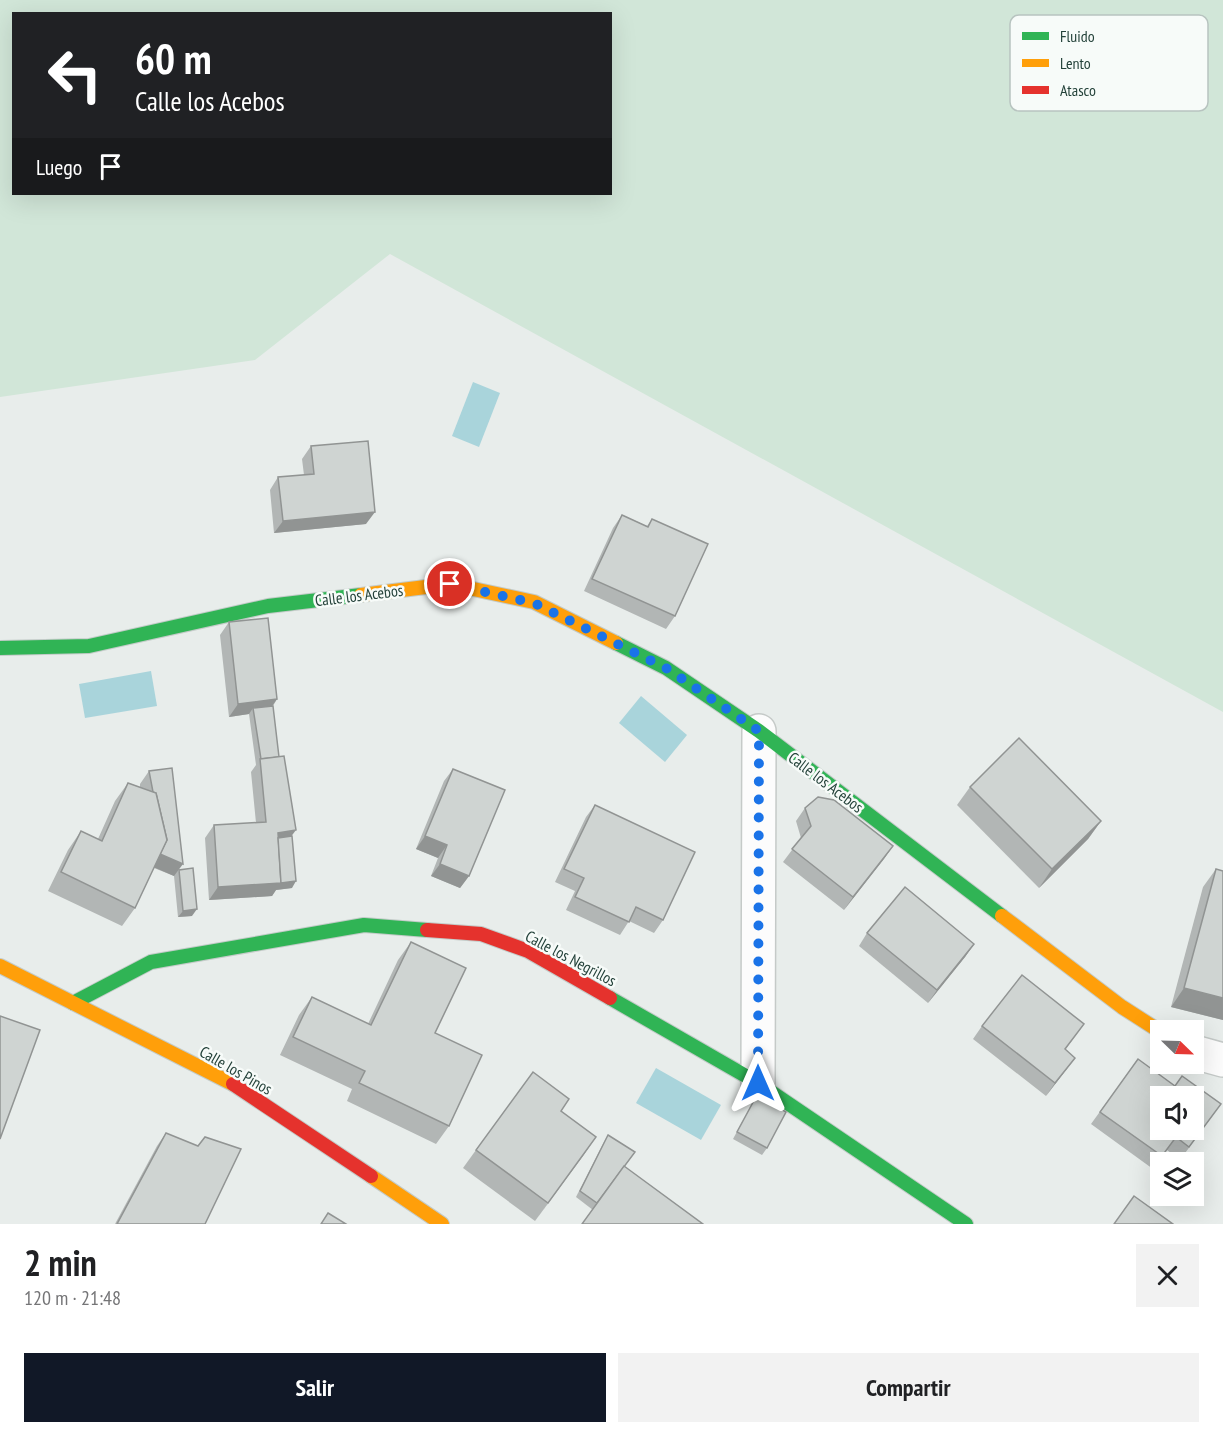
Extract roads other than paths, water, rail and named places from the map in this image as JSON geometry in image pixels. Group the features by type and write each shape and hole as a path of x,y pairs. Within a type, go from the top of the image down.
{"street":[{"name":"Calle los Acebos","path":"0,648 89,646 268,606 450,584 534,603 666,668 759,731 1122,1007 1150,1025"},
{"path":"758,1083 759,731"},
{"name":"Calle los Negrillos","path":"73,1003 151,962 364,925 481,934 528,951 758,1083 966,1224"},
{"name":"Calle los Pinos","path":"0,966 231,1083 442,1224"},
{"path":"1204,1055 1223,1060"}],"water":[{"path":"473,382 500,393 479,447 452,436"},
{"path":"151,671 157,706 85,718 79,684"},
{"path":"641,696 687,735 665,762 619,723"},
{"path":"656,1068 721,1105 701,1140 636,1103"}]}
